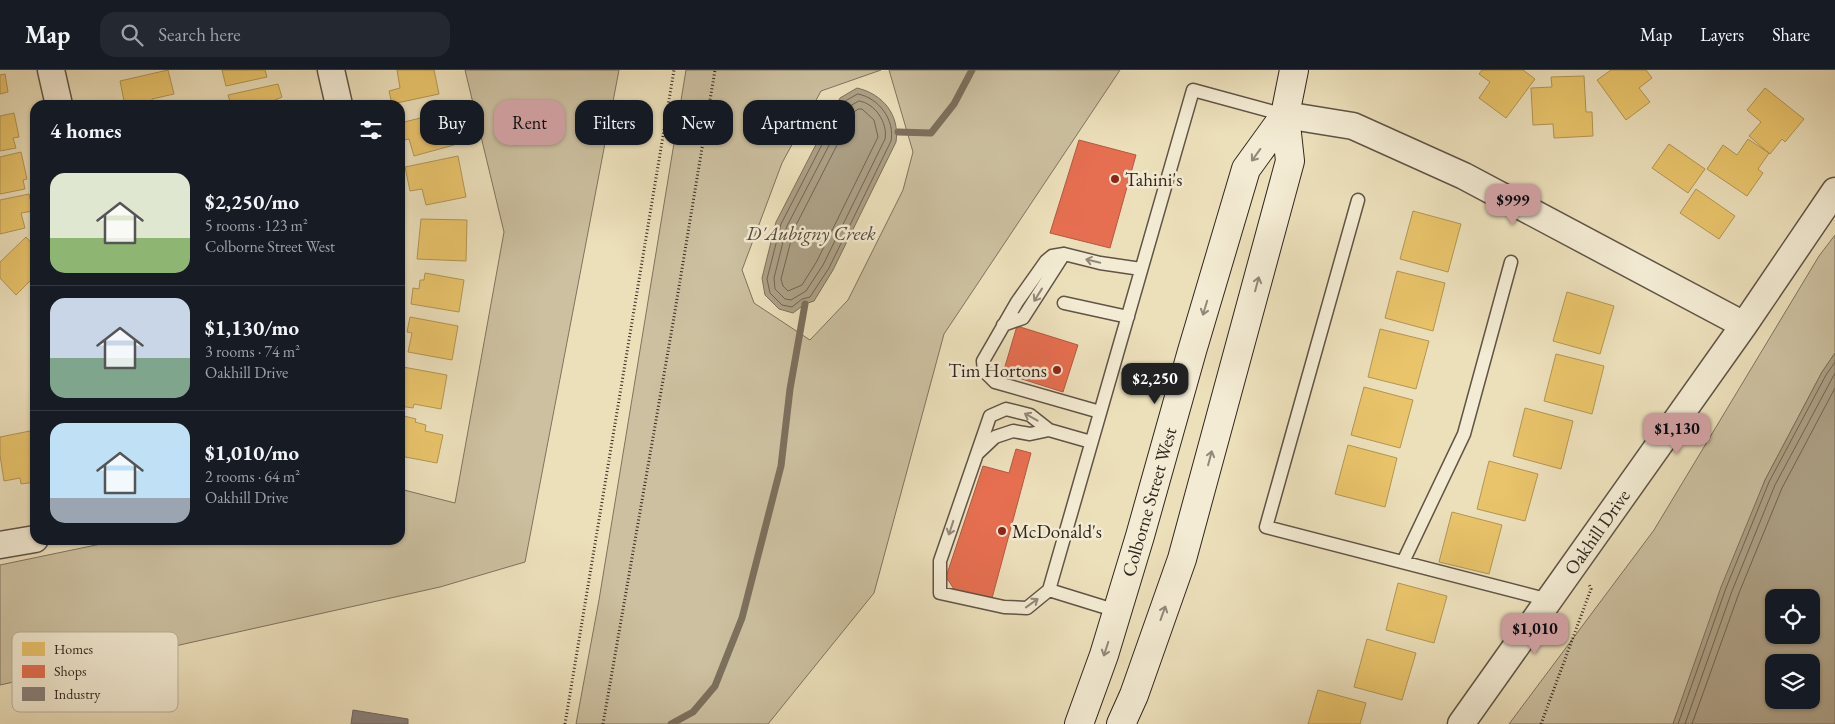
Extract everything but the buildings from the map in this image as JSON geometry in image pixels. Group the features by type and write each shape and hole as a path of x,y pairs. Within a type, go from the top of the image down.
{"main road":[{"name":"Colborne Street West","path":"1121,724 1134,695 1182,559 1288,170 1290,160 1285,115 1294,70"},
{"name":"Colborne Street West","path":"1079,724 1117,612 1246,169 1285,115"}],"street":[{"path":"51,70 58,100"},
{"path":"331,70 338,100"},
{"path":"1285,115 1353,126 1464,176 1744,325"},
{"name":"Oakhill Drive","path":"1461,724 1744,325 1835,191"},
{"path":"0,545 30,540"}],"lane":[{"path":"1091,442 1049,430 1030,415 1006,408 990,416 940,561 940,593 1004,607 1027,608 1049,590 1193,90 1285,115"},
{"path":"1358,200 1266,527 1549,600"},
{"path":"1100,412 1000,384 991,380 984,371 983,361 1017,302 1046,260 1052,256 1064,254 1100,263 1141,269"},
{"path":"1402,562 1464,434 1511,262"},
{"path":"1064,303 1128,317"},
{"path":"975,456 995,437 1014,431 1030,434 1049,430"},
{"path":"1049,590 1117,612"}],"path":[{"path":"565,724 674,70"},
{"path":"603,724 715,70"},
{"path":"1541,724 1591,589 1576,562"}],"shaded area":[{"path":"465,70 619,70 613,100 575,100 575,145 605,145 525,562 440,587 178,645 178,632 12,632 12,682 0,685 0,565 96,545 405,545 405,490 455,503 504,232 483,145 484,100 472,100"},
{"path":"686,70 881,70 821,91 816,100 743,100 743,145 792,145 782,163 742,270 754,303 810,340 848,300 903,190 913,152 889,70 1120,70 944,334 874,593 768,724 576,724 599,600 674,145 733,145 733,100 681,100"},
{"path":"1835,235 1835,353 1822,372 1765,480 1673,724 1509,724 1654,530 1819,256"}],"water":[{"name":"D'Aubigny Creek","path":"857,88 875,95 888,107 892,115 897,132 896,142 833,270 814,301 805,304 793,313 779,309 765,295 762,278 776,222 816,145 855,145 855,100 839,100"},
{"path":"1835,353 1835,724 1673,724 1721,587 1765,480 1822,372"}],"waterway":[{"name":"D'Aubigny Creek","path":"898,132 931,133 954,104 972,70"},
{"name":"D'Aubigny Creek","path":"671,724 693,712 715,686 742,618 781,466 790,389 805,304"}],"place":[{"name":"Tahini's","path":"1115,179"},
{"name":"Tim Hortons","path":"1057,370"},
{"name":"McDonald's","path":"1002,531"}]}
